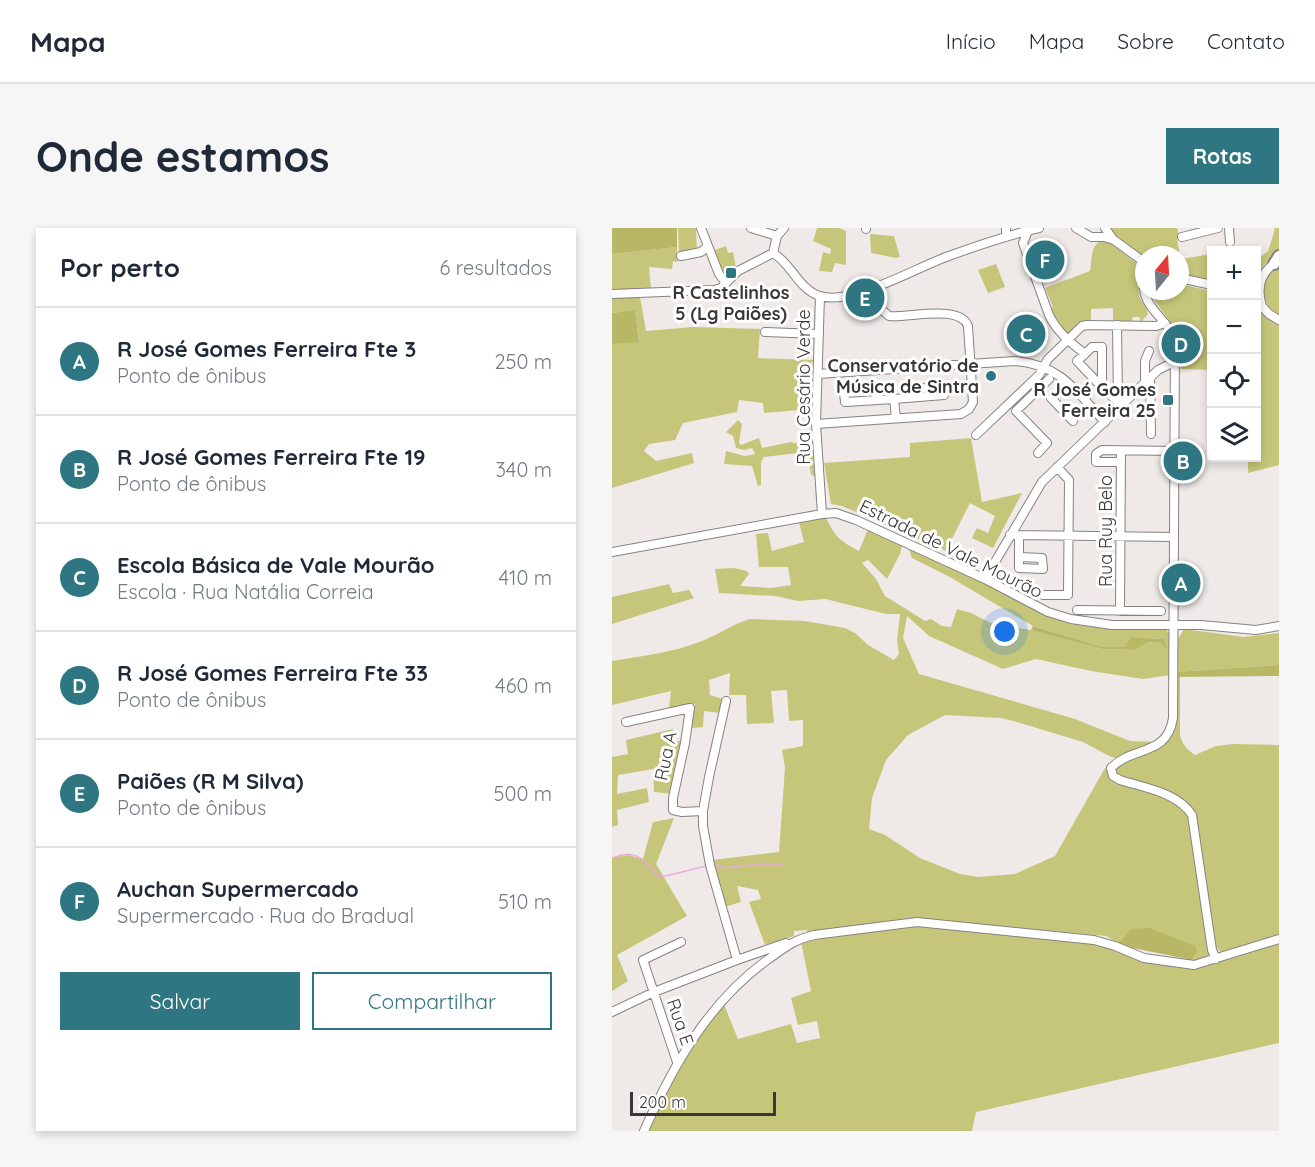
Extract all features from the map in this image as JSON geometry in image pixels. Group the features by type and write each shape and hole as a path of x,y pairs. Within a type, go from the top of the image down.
{"street":[{"path":"701,228 719,274 726,283"},
{"path":"751,228 770,233 784,228"},
{"path":"1006,228 1006,237"},
{"path":"772,253 781,259 810,290 820,296 847,297 946,257 1039,228"},
{"path":"1076,228 1084,230 1091,237 1114,240"},
{"path":"1098,237 1105,228 1114,240 1135,255"},
{"path":"1182,237 1218,228"},
{"path":"1229,228 1230,242"},
{"path":"1028,231 1023,243 1048,315 1054,326 1067,340 1085,354"},
{"path":"770,233 772,253"},
{"path":"681,256 701,252 708,246"},
{"path":"612,294 708,292 721,288 738,271 772,253"},
{"path":"1261,279 1277,260"},
{"path":"1189,282 1207,286"},
{"path":"816,424 962,414 967,411 974,398 968,326 964,319 952,313 889,315 882,310 869,289"},
{"name":"Rua Cesário Verde","path":"820,296 816,424 822,514"},
{"path":"1148,300 1175,339 1171,728 1159,744 1117,761 1111,768 1113,776 1174,798 1185,805 1192,815 1212,950 1216,959"},
{"path":"1261,305 1279,320"},
{"path":"1140,325 1151,320 1157,313"},
{"path":"976,435 1039,375 1048,359 1084,325 1156,326 1165,324"},
{"path":"1097,382 1102,382 1102,347 1092,347 1077,361 1097,382 1118,402 1117,325"},
{"path":"765,332 819,334"},
{"path":"1149,351 1145,361 1151,434"},
{"path":"818,374 1015,361 1044,366 1065,379 1105,422"},
{"path":"985,579 1037,489 1164,365 1176,361"},
{"path":"1038,453 1047,443 1016,411 1049,380"},
{"path":"1024,389 1032,396"},
{"path":"877,400 913,397"},
{"path":"1051,398 1073,421"},
{"path":"894,399 896,418"},
{"path":"1121,462 1096,462 1096,453 1101,450 1175,451"},
{"name":"Rua Ruy Belo","path":"1120,611 1121,451"},
{"path":"1043,595 1068,596 1069,480 1057,467"},
{"name":"Estrada de Vale Mourão","path":"612,552 836,513 856,519 985,579 1048,612 1071,619 1095,624 1201,625 1256,630 1279,626"},
{"path":"1010,535 1174,537"},
{"path":"1019,536 1019,558"},
{"path":"1077,610 1161,611"},
{"path":"726,701 703,811 705,843 736,960"},
{"name":"Rua A","path":"626,722 690,708 673,798 673,810 703,811"},
{"path":"612,1012 654,992 736,960 814,935 917,922 1094,940 1144,958 1194,965 1279,939"},
{"name":"Rua E","path":"677,1062 643,960 681,942"},
{"path":"644,1131 677,1062 704,1022 726,995 761,964 792,942"}],"shaded area":[{"path":"612,228 677,228 677,247 612,254"},
{"path":"678,228 696,228 697,252 679,253"},
{"path":"817,228 839,228 846,231 846,265 835,263 832,272 819,271 823,252 830,254 831,249 813,241"},
{"path":"1109,228 1177,228 1178,246 1135,246 1135,252"},
{"path":"1273,228 1279,228 1279,251 1261,270 1261,257 1268,251 1275,229"},
{"path":"870,234 894,236 900,257 871,253"},
{"path":"1099,242 1110,243 1135,262 1135,300 1141,300 1148,314 1140,322 1140,317 1133,317 1132,321 1113,321 1113,308 1091,309 1091,321 1078,325 1067,335 1050,308 1053,307 1045,288 1090,271 1094,248"},
{"path":"726,246 728,253 733,252 736,268 725,275 721,273 712,251"},
{"path":"677,247 678,262 673,261 672,269 649,267 651,290 612,291 612,254"},
{"path":"1207,255 1207,281 1189,278 1189,258"},
{"path":"996,264 1005,287 988,293 978,270"},
{"path":"1279,265 1279,315 1267,304 1264,290 1268,276"},
{"path":"1189,286 1207,290 1207,370 1181,369 1181,337 1154,300 1189,300"},
{"path":"612,297 640,297 646,331 693,327 760,329 758,358 815,360 793,375 810,393 811,409 764,413 763,403 739,400 737,412 683,423 675,440 649,444 644,451 656,461 692,453 694,463 612,488 612,344 639,341 635,310 612,313"},
{"path":"635,310 639,342 612,344 612,313"},
{"path":"1261,310 1267,318 1279,324 1279,465 1248,473 1248,462 1261,462"},
{"path":"738,420 742,424 739,443 741,445 759,438 762,448 791,442 812,447 815,477 811,474 808,456 798,453 764,457 761,462 761,485 758,486 752,466 724,464 726,451 745,456 755,454 752,448 744,450 736,448 733,436 726,432"},
{"path":"971,438 982,502 1022,493 993,548 972,538 977,528 988,533 995,516 970,503 946,551 842,506 831,504 824,463 910,457 910,443"},
{"path":"826,517 838,537 859,551 868,529 902,545 900,554 887,579 868,560 862,563 876,579 885,596 925,621 931,619 942,626 951,627 957,609 991,623 1036,631 1102,649 1134,650 1148,642 1161,643 1166,648 1164,639 1131,637 1125,648 1103,647 1033,626 948,576 912,558 908,547 988,584 1047,615 1084,626 1166,630 1170,634 1170,675 1143,679 1036,659 1003,669 929,636 907,616 903,638 919,674 1075,719 1130,741 1159,742 1118,758 1111,757 1083,742 1001,718 945,715 908,735 886,760 872,798 869,829 885,835 920,858 960,874 978,877 1015,874 1055,856 1105,768 1115,781 1172,800 1189,814 1210,957 1192,960 1197,952 1123,946 1106,936 921,919 807,934 807,930 794,931 794,936 765,945 749,902 761,899 758,890 737,886 741,902 724,907 712,860 779,852 785,767 782,750 803,746 803,720 789,721 787,690 771,691 774,723 747,724 746,695 729,695 730,673 709,680 710,695 722,699 720,713 704,711 703,727 691,728 695,704 669,709 671,691 612,705 612,661 688,646 750,619 805,621 845,628 894,660 899,654 897,640 900,614 886,614 825,599 798,601 775,596 719,593 715,569 734,568 747,571 749,574 740,586 771,588 791,585 788,567 759,567 756,534 768,533 772,551 804,542 799,522"},
{"path":"669,584 673,593 689,590 694,598 612,624 612,597"},
{"path":"1033,626 1103,647 1125,647 1131,637 1164,639 1167,650 1161,643 1148,642 1135,650 1102,649 1031,630"},
{"path":"1184,629 1244,637 1279,633 1279,665 1175,672 1176,642"},
{"path":"1279,665 1279,676 1175,677 1175,672"},
{"path":"1180,676 1180,735 1187,749 1192,753 1195,755 1216,746 1234,744 1279,745 1279,937 1224,953 1219,951 1213,941 1194,811 1185,803 1121,778 1115,773 1116,766 1168,738 1175,677"},
{"path":"673,729 671,741 682,741 672,794 654,792 653,769 618,775 617,794 647,788 649,802 617,810 618,825 612,827 612,757 628,754 626,740"},
{"path":"674,818 656,864 687,916 617,955 628,981 612,991 612,858 628,855 643,859 653,822"},
{"path":"921,925 1080,940 1186,967 1279,942 1279,1043 976,1112 972,1131 647,1131 689,1049 723,1002 738,1039 791,1024 797,1043 820,1038 817,1021 798,1025 791,998 811,991 801,942"},
{"path":"1149,928 1195,946 1197,952 1192,960 1123,946 1120,942 1131,929"}],"waterway":[{"path":"612,858 620,855 633,855 648,864 658,876 706,866"},
{"path":"714,864 726,868 783,865"}],"place":[{"name":"Auchan Supermercado","path":"1045,260"},
{"name":"R Castelinhos 5 (Lg Paiões)","path":"731,273"},
{"name":"Paiões (R M Silva)","path":"865,298"},
{"name":"Escola Básica de Vale Mourão","path":"1026,334"},
{"name":"R José Gomes Ferreira Fte 33","path":"1181,344"},
{"name":"Conservatório de Música de Sintra","path":"991,376"},
{"name":"R José Gomes Ferreira 25","path":"1168,400"},
{"name":"R José Gomes Ferreira Fte 19","path":"1183,461"},
{"name":"R José Gomes Ferreira Fte 3","path":"1181,583"}]}
